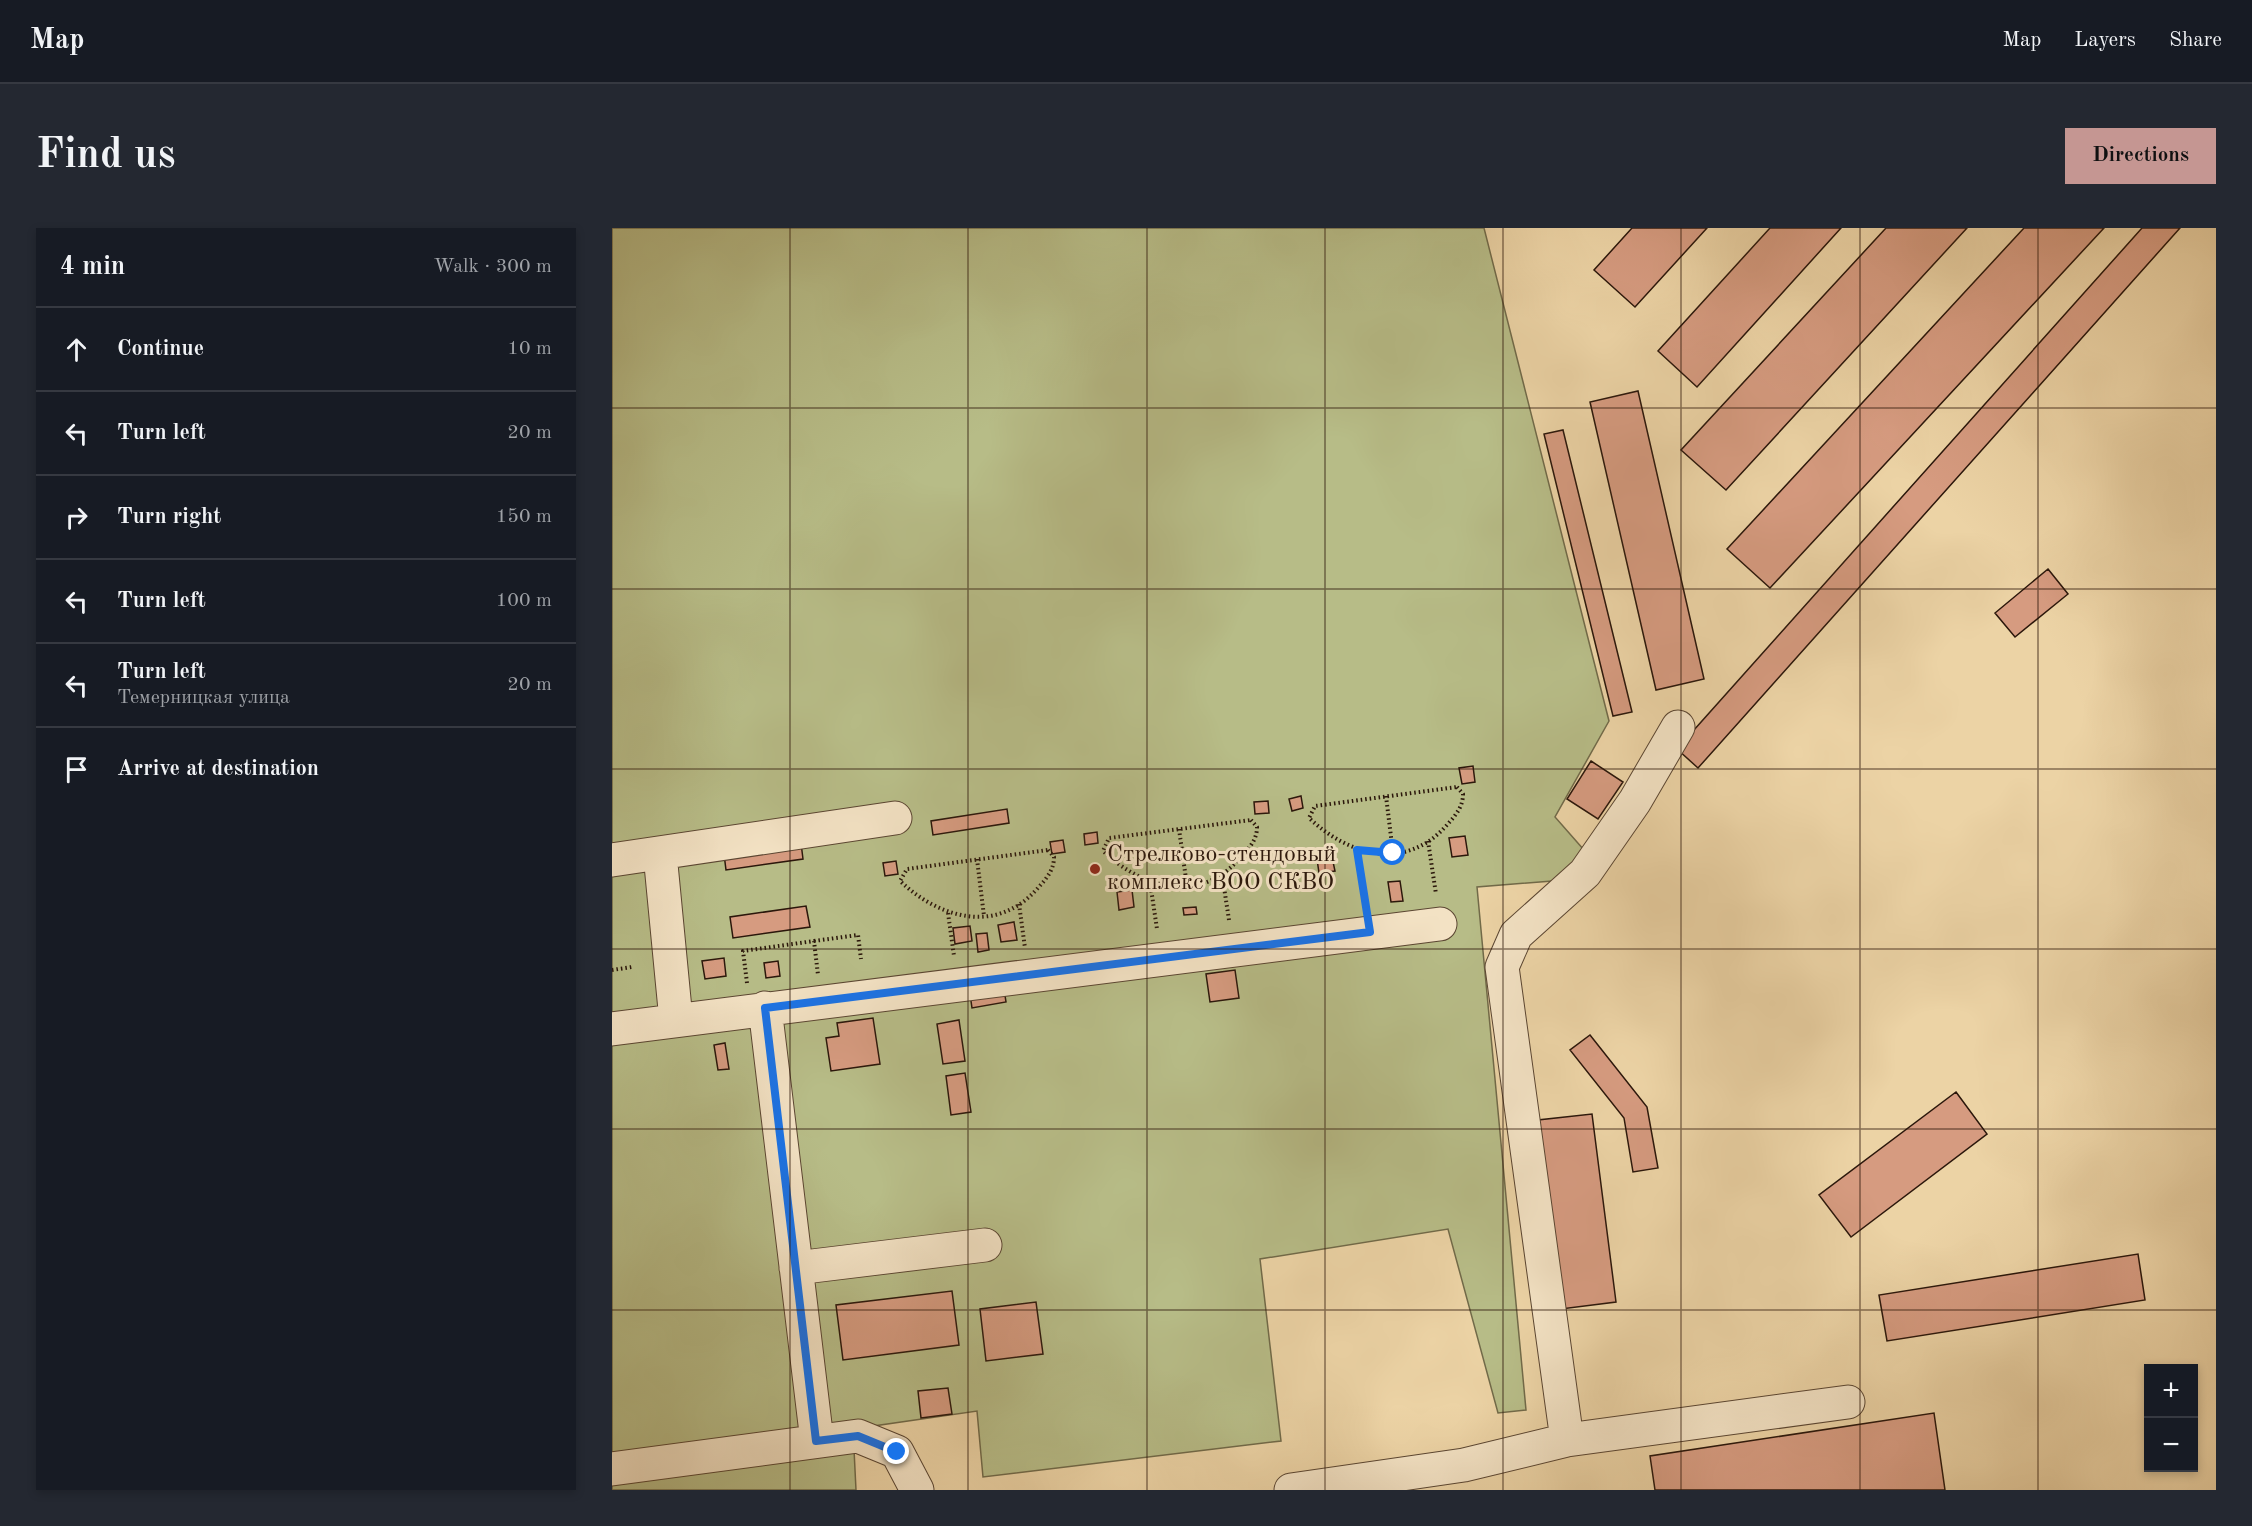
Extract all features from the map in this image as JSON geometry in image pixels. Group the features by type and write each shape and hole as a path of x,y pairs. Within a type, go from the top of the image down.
{"street":[{"path":"1567,1440 1502,967 1516,935 1585,873 1635,801 1678,727"},
{"path":"612,860 895,818"},
{"path":"660,854 676,1020"},
{"path":"612,1029 1161,957 1440,924"},
{"path":"758,1009 796,1268 816,1441"},
{"path":"796,1268 985,1245"},
{"path":"1292,1490 1464,1466 1567,1440 1848,1402"},
{"path":"612,1469 858,1436 897,1452 917,1490"}],"path":[{"path":"1457,787 1463,795 1463,803 1437,836 1428,841 1393,853 1357,850 1338,842 1309,818 1316,806 1457,787"},
{"path":"1386,796 1393,853"},
{"path":"1251,820 1257,827 1257,836 1231,869 1222,874 1187,886 1150,882 1132,875 1103,850 1109,838 1251,820"},
{"path":"1179,829 1187,886"},
{"path":"1428,841 1440,924"},
{"path":"1048,850 1054,857 1054,866 1028,899 1019,904 984,916 948,913 930,905 900,881 907,869 1048,850"},
{"path":"1357,850 1370,932"},
{"path":"977,859 984,916"},
{"path":"1222,874 1234,948"},
{"path":"1150,882 1161,957"},
{"path":"1019,904 1029,974"},
{"path":"948,913 958,983"},
{"path":"758,1009 743,951 858,935 861,959"},
{"path":"814,941 822,1001"},
{"path":"612,970 632,967"}],"green space":[{"name":"Стрелково-стендовый комплекс ВОО СКВО","path":"612,228 1484,228 1609,721 1555,817 1591,858 1565,880 1477,887 1526,1410 1498,1413 1448,1229 1260,1259 1281,1441 983,1477 977,1411 853,1429 856,1490 612,1490"}],"building":[{"path":"1632,228 1707,228 1635,307 1594,270"},
{"path":"1770,228 1841,228 1697,387 1658,351"},
{"path":"1886,228 1967,228 1726,490 1681,450"},
{"path":"2024,228 2104,228 1770,588 1727,549"},
{"path":"2142,228 2180,228 1698,768 1677,749"},
{"path":"1638,391 1704,679 1656,690 1590,402"},
{"path":"1563,430 1632,712 1613,716 1544,434"},
{"path":"2048,569 2068,594 2015,637 1995,613"},
{"path":"1591,761 1623,782 1598,819 1567,799"},
{"path":"1473,766 1475,782 1462,784 1459,768"},
{"path":"1301,796 1303,808 1292,811 1289,799"},
{"path":"1268,801 1269,813 1255,814 1254,802"},
{"path":"1007,809 1009,823 933,835 931,821"},
{"path":"1097,832 1098,843 1085,845 1084,834"},
{"path":"1465,836 1468,855 1452,857 1449,838"},
{"path":"1063,840 1065,852 1052,854 1050,842"},
{"path":"801,843 803,859 726,870 724,854"},
{"path":"1332,857 1335,871 1319,873 1317,859"},
{"path":"896,861 898,874 885,876 883,863"},
{"path":"1400,881 1403,901 1391,902 1388,882"},
{"path":"1132,890 1134,907 1119,910 1117,892"},
{"path":"806,906 810,927 733,938 730,917"},
{"path":"1196,907 1197,914 1184,915 1183,908"},
{"path":"1014,922 1017,940 1001,942 998,925"},
{"path":"970,926 972,941 955,944 953,928"},
{"path":"987,933 989,950 978,952 976,934"},
{"path":"724,958 726,976 705,979 702,961"},
{"path":"778,961 780,976 766,978 764,963"},
{"path":"1235,970 1239,998 1210,1002 1206,974"},
{"path":"1004,989 1006,1002 972,1008 970,994"},
{"path":"873,1018 880,1064 831,1071 826,1038 839,1036 837,1023"},
{"path":"959,1020 965,1061 943,1064 937,1024"},
{"path":"1590,1035 1647,1107 1658,1168 1633,1172 1624,1118 1570,1050"},
{"path":"725,1043 729,1069 718,1070 714,1045"},
{"path":"965,1073 971,1112 951,1115 946,1076"},
{"path":"1956,1092 1987,1134 1851,1237 1819,1195"},
{"path":"1592,1114 1616,1302 1561,1309 1538,1120"},
{"path":"2138,1254 2145,1300 1887,1341 1879,1295"},
{"path":"952,1291 959,1345 843,1360 836,1305"},
{"path":"1036,1302 1043,1354 986,1361 980,1309"},
{"path":"948,1388 952,1414 921,1418 918,1391"},
{"path":"1934,1413 1945,1490 1655,1490 1650,1456"}],"place":[{"name":"Стрелково-стендовый комплекс ВОО СКВО","path":"1095,869"}],"route":[{"path":"897,1452 858,1436 816,1441 765,1008 1370,932 1357,850 1379,854 1393,853"}]}
